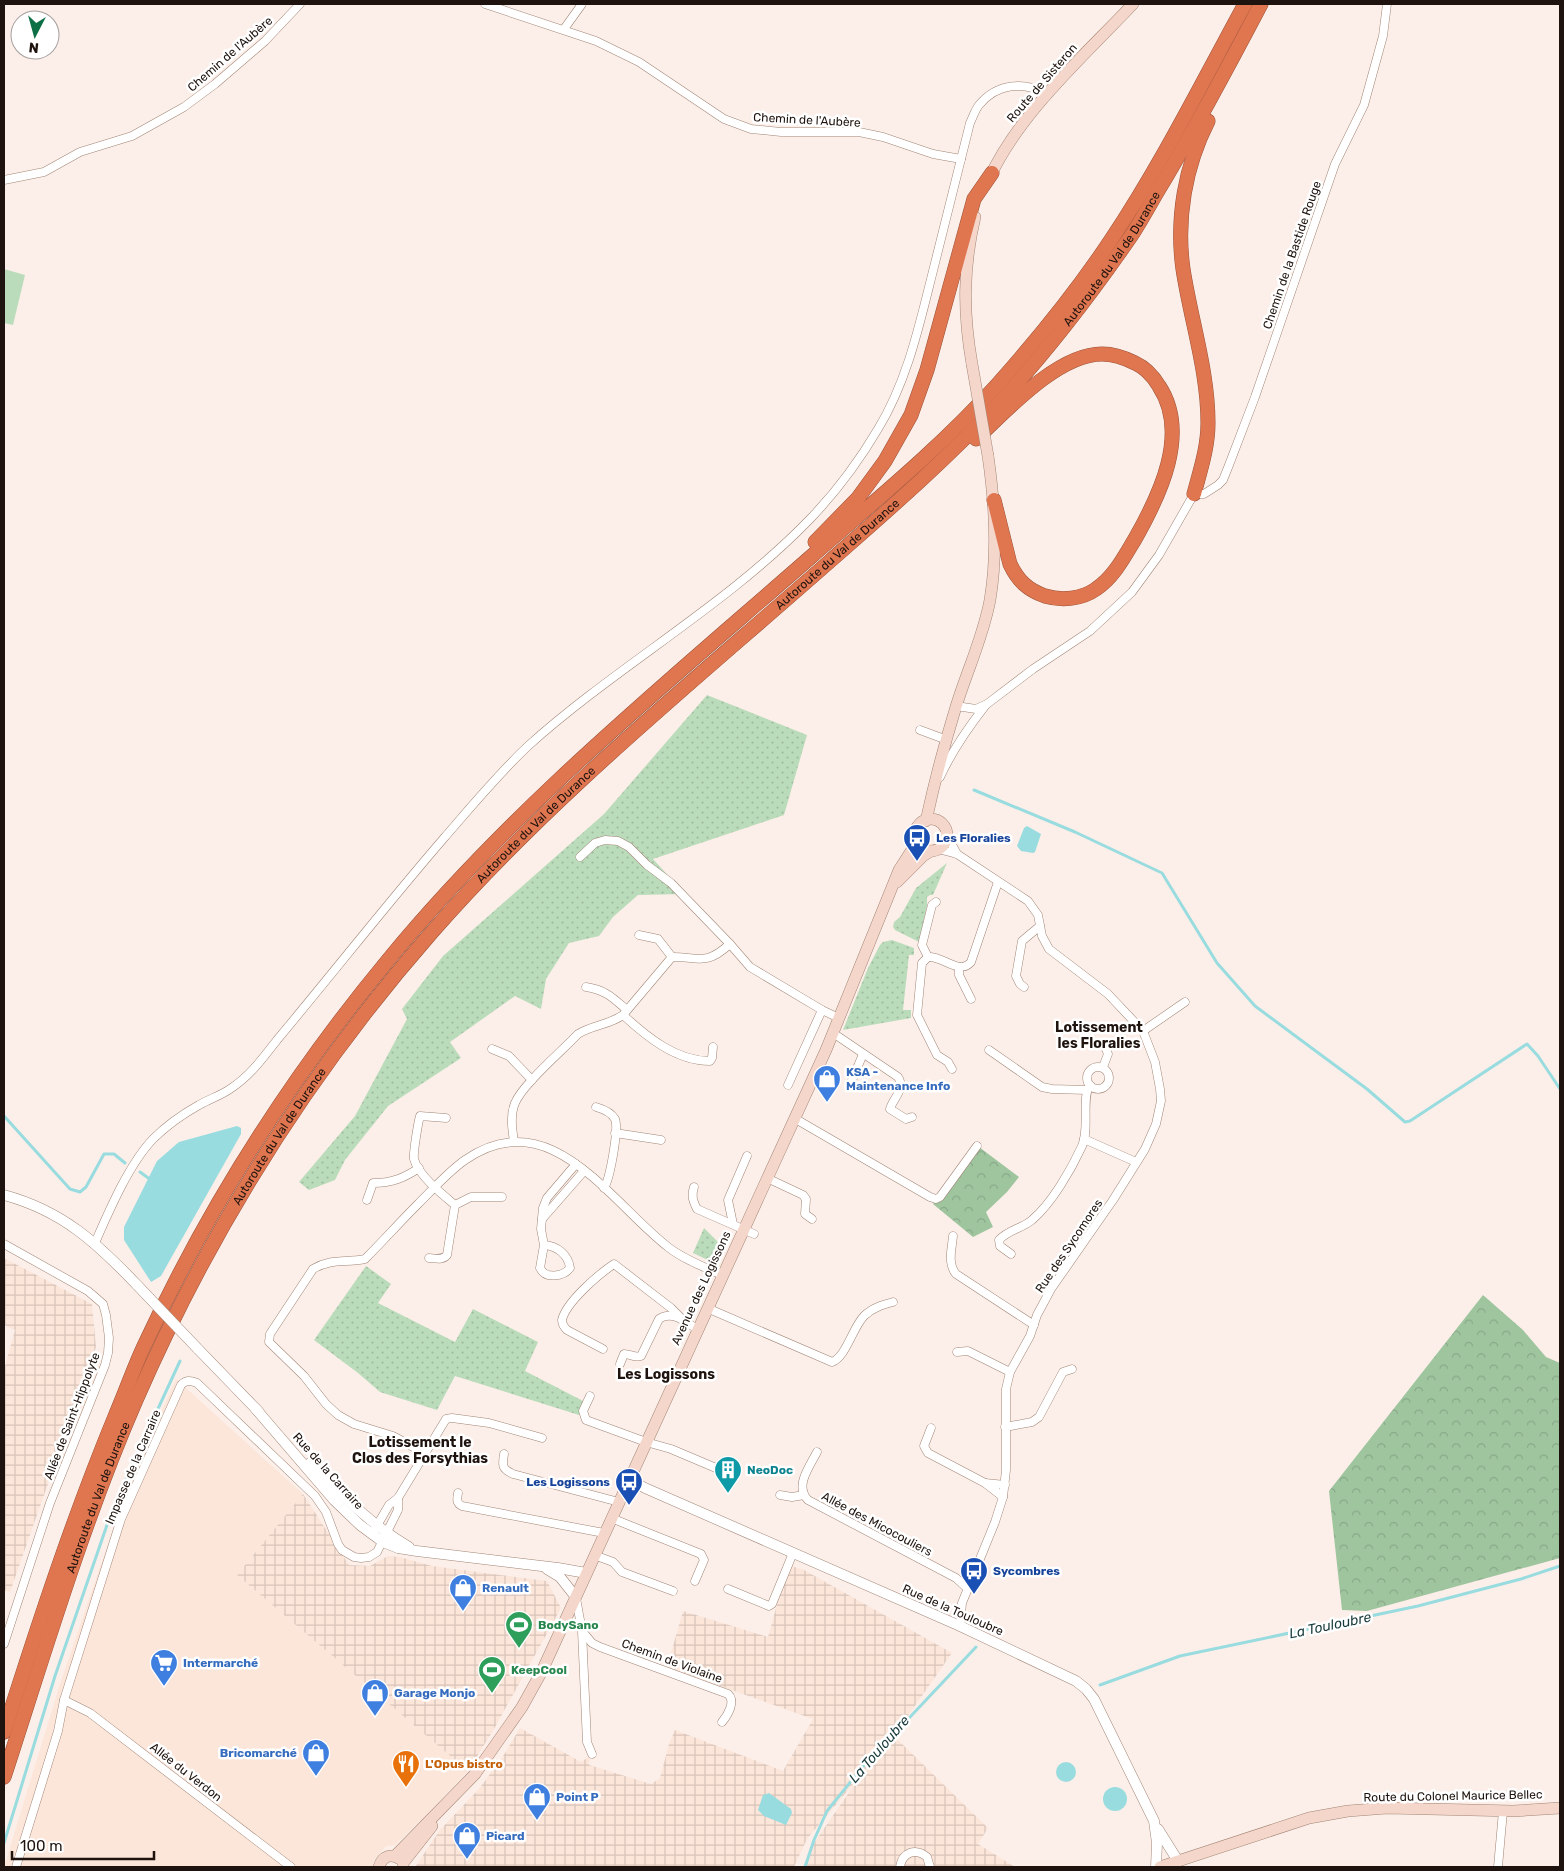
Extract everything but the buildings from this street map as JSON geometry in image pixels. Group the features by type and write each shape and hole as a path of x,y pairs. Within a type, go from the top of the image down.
{"highway":[{"name":"Autoroute du Val de Durance","path":"4,1732 64,1550 92,1472 144,1346 196,1242 289,1091 389,958 443,897 562,777 874,503 934,448 994,388 1052,321 1114,235 1158,162 1245,4"},
{"name":"Autoroute du Val de Durance","path":"4,1777 68,1582 100,1491 136,1400 174,1318 216,1239 257,1168 302,1098 371,1004 434,930 513,846 623,741 947,456 1047,349 1132,234 1190,136 1261,4"},
{"path":"1194,494 1206,444 1208,406 1206,384 1183,268 1181,228 1185,189 1196,149 1204,129 1268,4"},
{"path":"562,777 607,728 792,564 832,526 858,498 885,461 911,415 927,370 974,199 992,173"},
{"path":"886,511 929,482 1023,395 1060,368 1083,357 1103,354 1124,358 1140,365 1151,374 1167,398 1171,412 1172,439 1170,458 1155,500 1143,525 1117,569 1105,582 1085,596 1074,598 1050,597 1029,589 1015,574 1010,564 994,500"}],"main road":[{"name":"Route de Sisteron","path":"955,707 983,627 990,601 994,561 994,500 965,312 966,266 975,219 992,173 1018,131 1048,94 1132,4"},
{"path":"931,820 931,797 955,707"},
{"path":"931,820 944,826 947,836 944,844 934,850 922,848 915,837 918,827 931,820"},
{"name":"Avenue des Logissons","path":"379,1867 384,1858 402,1864 455,1794 475,1774 522,1707 542,1671 833,1034 899,870 917,842"},
{"name":"Avenue des Logissons","path":"894,885 923,856 934,850"},
{"name":"Route du Colonel Maurice Bellec","path":"1158,1867 1211,1852 1309,1818 1348,1811 1386,1808 1503,1811 1560,1808"}],"street":[{"name":"Chemin de l'Aubère","path":"4,180 44,172 80,152 132,136 176,112 215,84 266,41 300,4"},
{"name":"Chemin de l'Aubère","path":"485,4 596,41 639,62 724,118 751,129 781,132 859,132 883,137 933,154 961,159"},
{"path":"564,29 582,4"},
{"name":"Chemin de la Bastide Rouge","path":"1194,494 1204,494 1218,486 1230,465 1336,164 1364,105 1383,36 1388,4"},
{"path":"95,1243 107,1215 136,1160 152,1140 170,1124 197,1106 230,1089 257,1067 420,866 474,803 526,748 585,698 671,635 775,552 810,519 839,487 880,427 896,395 912,353 970,123 977,107 999,89 1013,86 1035,87 1048,94"},
{"path":"931,797 951,753 967,728 987,704 1033,668 1090,631 1132,592 1159,555 1194,494"},
{"path":"955,707 976,708 987,704"},
{"path":"920,730 946,740"},
{"path":"947,836 957,854"},
{"path":"580,857 595,843 606,840 618,841 629,846 647,865 671,883 750,967 822,1010 839,1018"},
{"path":"934,850 957,854 1028,901 1038,915 1042,936 1049,949 1108,994 1143,1031 1185,1002"},
{"path":"928,957 938,958 959,968 968,966 998,882"},
{"path":"928,957 922,941 932,904 936,902"},
{"path":"1024,988 1016,976 1022,941 1040,926"},
{"path":"639,935 658,939 672,957 705,959 717,955 730,944"},
{"path":"514,1141 512,1119 513,1109 518,1096 578,1034 586,1029 615,1021 625,1013 672,957"},
{"path":"928,957 922,963 918,1015 937,1055 948,1062 952,1069"},
{"path":"959,968 959,975 971,999"},
{"path":"586,987 599,989 607,993 654,1041 672,1052 693,1059 710,1061 714,1048"},
{"path":"788,1085 822,1010"},
{"name":"Rue des Sycomores","path":"962,1603 996,1522 1004,1497 1006,1389 1010,1372 1030,1336 1051,1289 1113,1200 1145,1149 1156,1124 1161,1101 1155,1062 1143,1031"},
{"path":"833,1034 898,1077 902,1087 890,1109 906,1119 912,1117"},
{"path":"492,1049 509,1056 532,1080"},
{"path":"1103,1067 1108,1054 1106,1049"},
{"path":"989,1050 1042,1087 1052,1089 1088,1087 1100,1089 1108,1083 1109,1073 1103,1067 1096,1066 1089,1070 1087,1078 1088,1087 1084,1139 1082,1145 1052,1199 1031,1221 999,1240 1000,1246 1011,1254"},
{"path":"850,1085 864,1054"},
{"path":"596,1107 604,1110 614,1118 615,1133 610,1175 604,1188"},
{"path":"446,1118 420,1116 414,1159 434,1187 455,1206"},
{"path":"794,1118 936,1199 940,1197 977,1146"},
{"path":"615,1133 662,1140"},
{"path":"1084,1139 1136,1162"},
{"path":"424,1453 393,1436 354,1424 338,1415 326,1404 304,1376 269,1342 270,1334 313,1269 335,1260 356,1261 365,1259 434,1187 466,1160 490,1146 514,1141 528,1142 556,1150 568,1157 604,1188 669,1248 722,1275"},
{"path":"743,1229 728,1200 747,1156"},
{"path":"544,1245 552,1246 566,1256 570,1268 567,1272 556,1276 545,1274 541,1271 544,1245 542,1219 543,1208 547,1198 576,1164"},
{"path":"367,1200 373,1183 388,1183 405,1177 419,1168"},
{"path":"542,1219 584,1172"},
{"path":"767,1178 803,1195 806,1199 806,1214 812,1219"},
{"path":"694,1187 691,1194 698,1209 743,1229"},
{"path":"4,1195 28,1203 58,1217 95,1243 255,1408"},
{"path":"455,1206 472,1197 502,1197"},
{"path":"428,1258 440,1259 446,1255 455,1206"},
{"path":"953,1236 950,1260 956,1274 1034,1325"},
{"name":"Allée de Saint-Hippolyte","path":"4,1244 98,1298 103,1304 109,1338 106,1365 50,1503 4,1644"},
{"path":"603,1349 567,1330 563,1325 562,1319 574,1298 614,1264 697,1329"},
{"path":"707,1308 832,1362 839,1358 863,1317 871,1310 893,1302"},
{"path":"620,1364 624,1354 635,1358 641,1356 659,1318 664,1315 671,1315 682,1319"},
{"path":"956,1352 968,1351 1010,1372"},
{"path":"1005,1427 1032,1422 1039,1417 1063,1372 1072,1368"},
{"name":"Impasse de la Carraire","path":"16,1867 58,1731 64,1700 121,1519 181,1385 185,1381 197,1383 315,1496 326,1512 342,1550 354,1557 369,1557 377,1552 385,1538"},
{"path":"590,1396 584,1411 586,1420 671,1449 723,1471"},
{"name":"Rue de la Carraire","path":"255,1408 365,1516 375,1530"},
{"name":"Rue de la Carraire","path":"255,1408 334,1500 398,1548 586,1573"},
{"path":"375,1530 389,1505 398,1498 446,1419 452,1418 490,1423 542,1438"},
{"path":"932,1428 924,1446 928,1453 985,1483 1004,1497"},
{"name":"Allée des Micocouliers","path":"817,1452 802,1483 804,1494 808,1500 956,1578 968,1589"},
{"path":"504,1454 502,1465 504,1470 513,1474 619,1502"},
{"name":"Rue de la Touloubre","path":"629,1479 645,1488 947,1620 1076,1681 1094,1699 1154,1821 1158,1843 1158,1867"},
{"path":"985,1483 1005,1485"},
{"path":"458,1492 457,1500 462,1506 604,1533"},
{"path":"780,1495 792,1497 804,1494"},
{"path":"385,1538 398,1510 398,1498"},
{"path":"611,1518 701,1554 704,1560 695,1581"},
{"path":"728,1589 770,1606 793,1553"},
{"path":"594,1555 613,1562 622,1572 673,1592"},
{"name":"Rue de la Carraire","path":"539,1566 560,1577 575,1596"},
{"path":"956,1578 972,1577"},
{"path":"575,1596 582,1632 587,1742 592,1754"},
{"path":"947,1620 962,1603"},
{"path":"960,1626 962,1603"},
{"name":"Chemin de Violaine","path":"582,1632 600,1647 728,1694 732,1702 722,1722"},
{"name":"Allée du Verdon","path":"64,1700 90,1713 291,1867"},
{"path":"1498,1867 1503,1811"},
{"path":"1154,1821 1176,1862"},
{"path":"900,1867 905,1856 913,1852 927,1857 930,1867"}],"shaded area":[{"path":"4,1258 92,1304 96,1347 10,1592 4,1590 4,1370 15,1330 4,1325"},
{"path":"176,1379 303,1494 237,1575 468,1771 395,1845 386,1846 373,1861 374,1867 4,1867 60,1684 126,1491"},
{"path":"303,1494 349,1565 370,1566 388,1556 400,1557 432,1566 547,1581 561,1608 494,1729 468,1771 237,1575"},
{"path":"788,1565 804,1570 952,1653 893,1737 807,1839 794,1867 415,1867 440,1830 478,1790 502,1758 520,1728 581,1762 590,1756 589,1765 651,1784 660,1778 669,1744 675,1730 783,1771 813,1719 667,1667 683,1611 768,1637"},
{"path":"895,1737 988,1828 978,1844 1015,1867 803,1867 816,1840 852,1788"}],"green space":[{"path":"4,269 25,275 13,325 4,323"},
{"path":"707,695 807,735 784,815 653,859 685,894 638,895 613,917 599,936 569,943 546,979 541,1009 515,996 450,1042 461,1058 388,1106 345,1160 335,1180 309,1190 299,1182 355,1116 407,1019 402,1009 443,956 604,814"},
{"path":"947,863 933,895 927,897 927,906 919,942 895,930 893,927 894,922 900,917 916,888"},
{"path":"892,940 914,948 914,955 909,955 903,1010 911,1010 911,1018 843,1030 868,968 880,945 883,942"},
{"path":"979,1147 1019,1177 1007,1192 986,1212 993,1227 973,1237 933,1204"},
{"path":"704,1228 724,1248 718,1261 712,1262 693,1253"},
{"path":"366,1266 391,1284 378,1303 455,1342 473,1309 538,1342 525,1371 585,1402 579,1415 455,1376 437,1410 380,1392 314,1340"},
{"path":"1483,1295 1523,1330 1546,1357 1560,1363 1560,1558 1367,1611 1342,1610 1329,1491"}],"water":[{"path":"1027,826 1041,834 1033,853 1021,851 1017,846 1024,828"},
{"path":"237,1126 241,1128 241,1134 161,1276 151,1282 124,1240 124,1227 157,1161 179,1142"},
{"path":"1062,1762 1070,1762 1076,1768 1076,1776 1070,1782 1062,1782 1056,1776 1056,1768"},
{"path":"1115,1787 1120,1788 1126,1794 1126,1804 1120,1810 1115,1811 1110,1810 1104,1804 1103,1799 1104,1794 1110,1788"},
{"path":"769,1793 791,1809 792,1813 786,1825 764,1816 758,1810 763,1795"}],"waterway":[{"path":"974,790 1075,832 1162,873 1217,963 1255,1006 1367,1089 1405,1122 1410,1121 1527,1044 1538,1056 1560,1089"},
{"path":"4,1116 70,1189 80,1192 86,1187 104,1154 114,1154 125,1163"},
{"path":"140,1172 151,1180"},
{"path":"4,1843 55,1676 107,1525 180,1361"},
{"name":"La Touloubre","path":"1100,1685 1180,1656 1418,1606 1521,1579 1560,1566"},
{"name":"La Touloubre","path":"805,1867 827,1811 882,1743 894,1734 976,1647"}],"place":[{"name":"Les Floralies","path":"917,862"},
{"name":"KSA - Maintenance Info","path":"827,1103"},
{"name":"NeoDoc","path":"728,1494"},
{"name":"Les Logissons","path":"629,1506"},
{"name":"Sycombres","path":"974,1595"},
{"name":"Renault","path":"463,1612"},
{"name":"BodySano","path":"519,1649"},
{"name":"Intermarché","path":"164,1687"},
{"name":"KeepCool","path":"492,1694"},
{"name":"Garage Monjo","path":"375,1717"},
{"name":"Bricomarché","path":"316,1777"},
{"name":"L'Opus bistro","path":"406,1788"},
{"name":"Point P","path":"537,1821"},
{"name":"Picard","path":"467,1860"}],"district":[{"name":"Lotissement les Floralies","path":"1099,1036"},
{"name":"Les Logissons","path":"666,1374"},
{"name":"Lotissement le Clos des Forsythias","path":"420,1450"}]}
